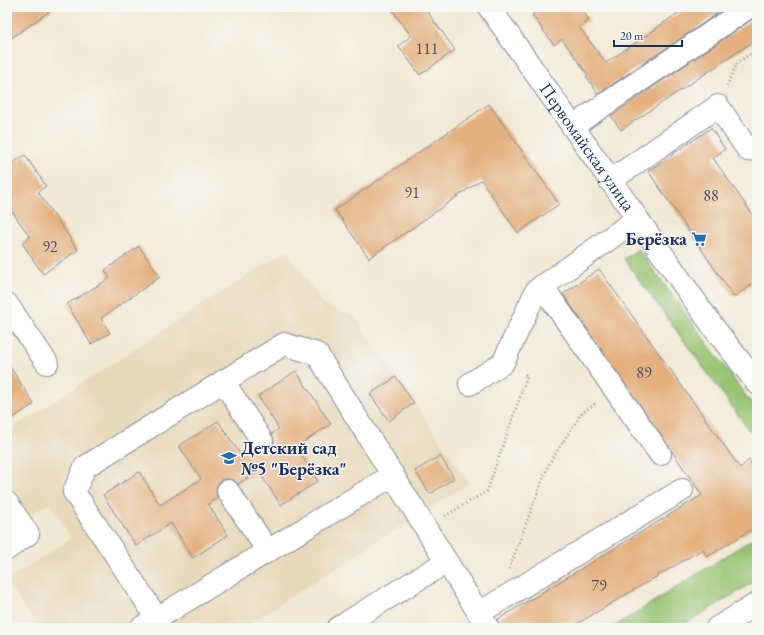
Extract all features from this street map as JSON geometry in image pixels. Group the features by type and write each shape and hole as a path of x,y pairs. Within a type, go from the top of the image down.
{"street":[{"name":"Первомайская улица","path":"489,7 714,328 757,383"},
{"path":"573,126 748,7"},
{"path":"610,181 718,106 748,150"},
{"path":"470,384 503,363 536,291 637,219"},
{"path":"542,286 660,454"},
{"path":"7,304 47,362"},
{"path":"393,475 149,623 74,492 86,467 284,344 317,354 393,475 426,528 483,621 513,593 682,490"},
{"path":"223,381 262,441"},
{"path":"228,491 268,551"},
{"path":"7,503 28,534 7,549"},
{"path":"338,628 446,562"},
{"path":"717,628 757,604"}],"path":[{"path":"718,106 736,64 757,49"},
{"path":"426,528 487,491 527,377 508,351"},
{"path":"513,593 509,568 549,463 582,413 615,390"}],"shaded area":[{"name":"Детский сад №5 \"Берёзка\"","path":"287,250 323,305 354,315 469,483 242,628 37,628 7,581 71,538 50,503 29,516 7,483 7,432"}],"green space":[{"path":"638,249 757,411 757,441 624,259"},
{"path":"757,536 757,580 678,628 612,628"}],"building":[{"path":"7,7 56,7 7,41"},
{"path":"390,7 424,7 455,50 420,75 398,46 411,36"},
{"path":"543,7 580,7 589,20 579,27 606,63 687,7 727,7 598,94 586,76 588,75 562,39 554,45 532,15"},
{"path":"757,16 757,39 621,130 611,116"},
{"path":"489,104 559,204 518,233 481,180 369,258 335,210"},
{"path":"711,128 725,149 713,158 757,221 757,281 734,297 648,171"},
{"path":"25,155 46,186 38,192 78,250 43,274 22,243 30,237 7,204 7,167"},
{"path":"139,246 160,277 101,318 110,333 91,344 67,304 110,278 105,270"},
{"path":"599,269 740,468 749,460 757,471 757,526 707,557 703,549 570,628 500,628 497,620 702,495 563,294"},
{"path":"7,362 34,404 7,422"},
{"path":"296,371 331,424 296,447 318,481 281,505 258,471 238,484 233,480 221,480 217,486 217,498 208,504 228,535 193,558 171,523 136,546 103,495 139,472 160,505 201,479 179,446 218,421 240,454 251,447 257,452 268,452 273,447 274,441 272,434 279,429 258,396"},
{"path":"396,377 414,403 389,421 370,394"},
{"path":"440,456 454,478 430,494 415,471"}],"place":[{"name":"Берёзка","path":"699,239"},
{"name":"Детский сад №5 \"Берёзка\"","path":"229,458"}]}
